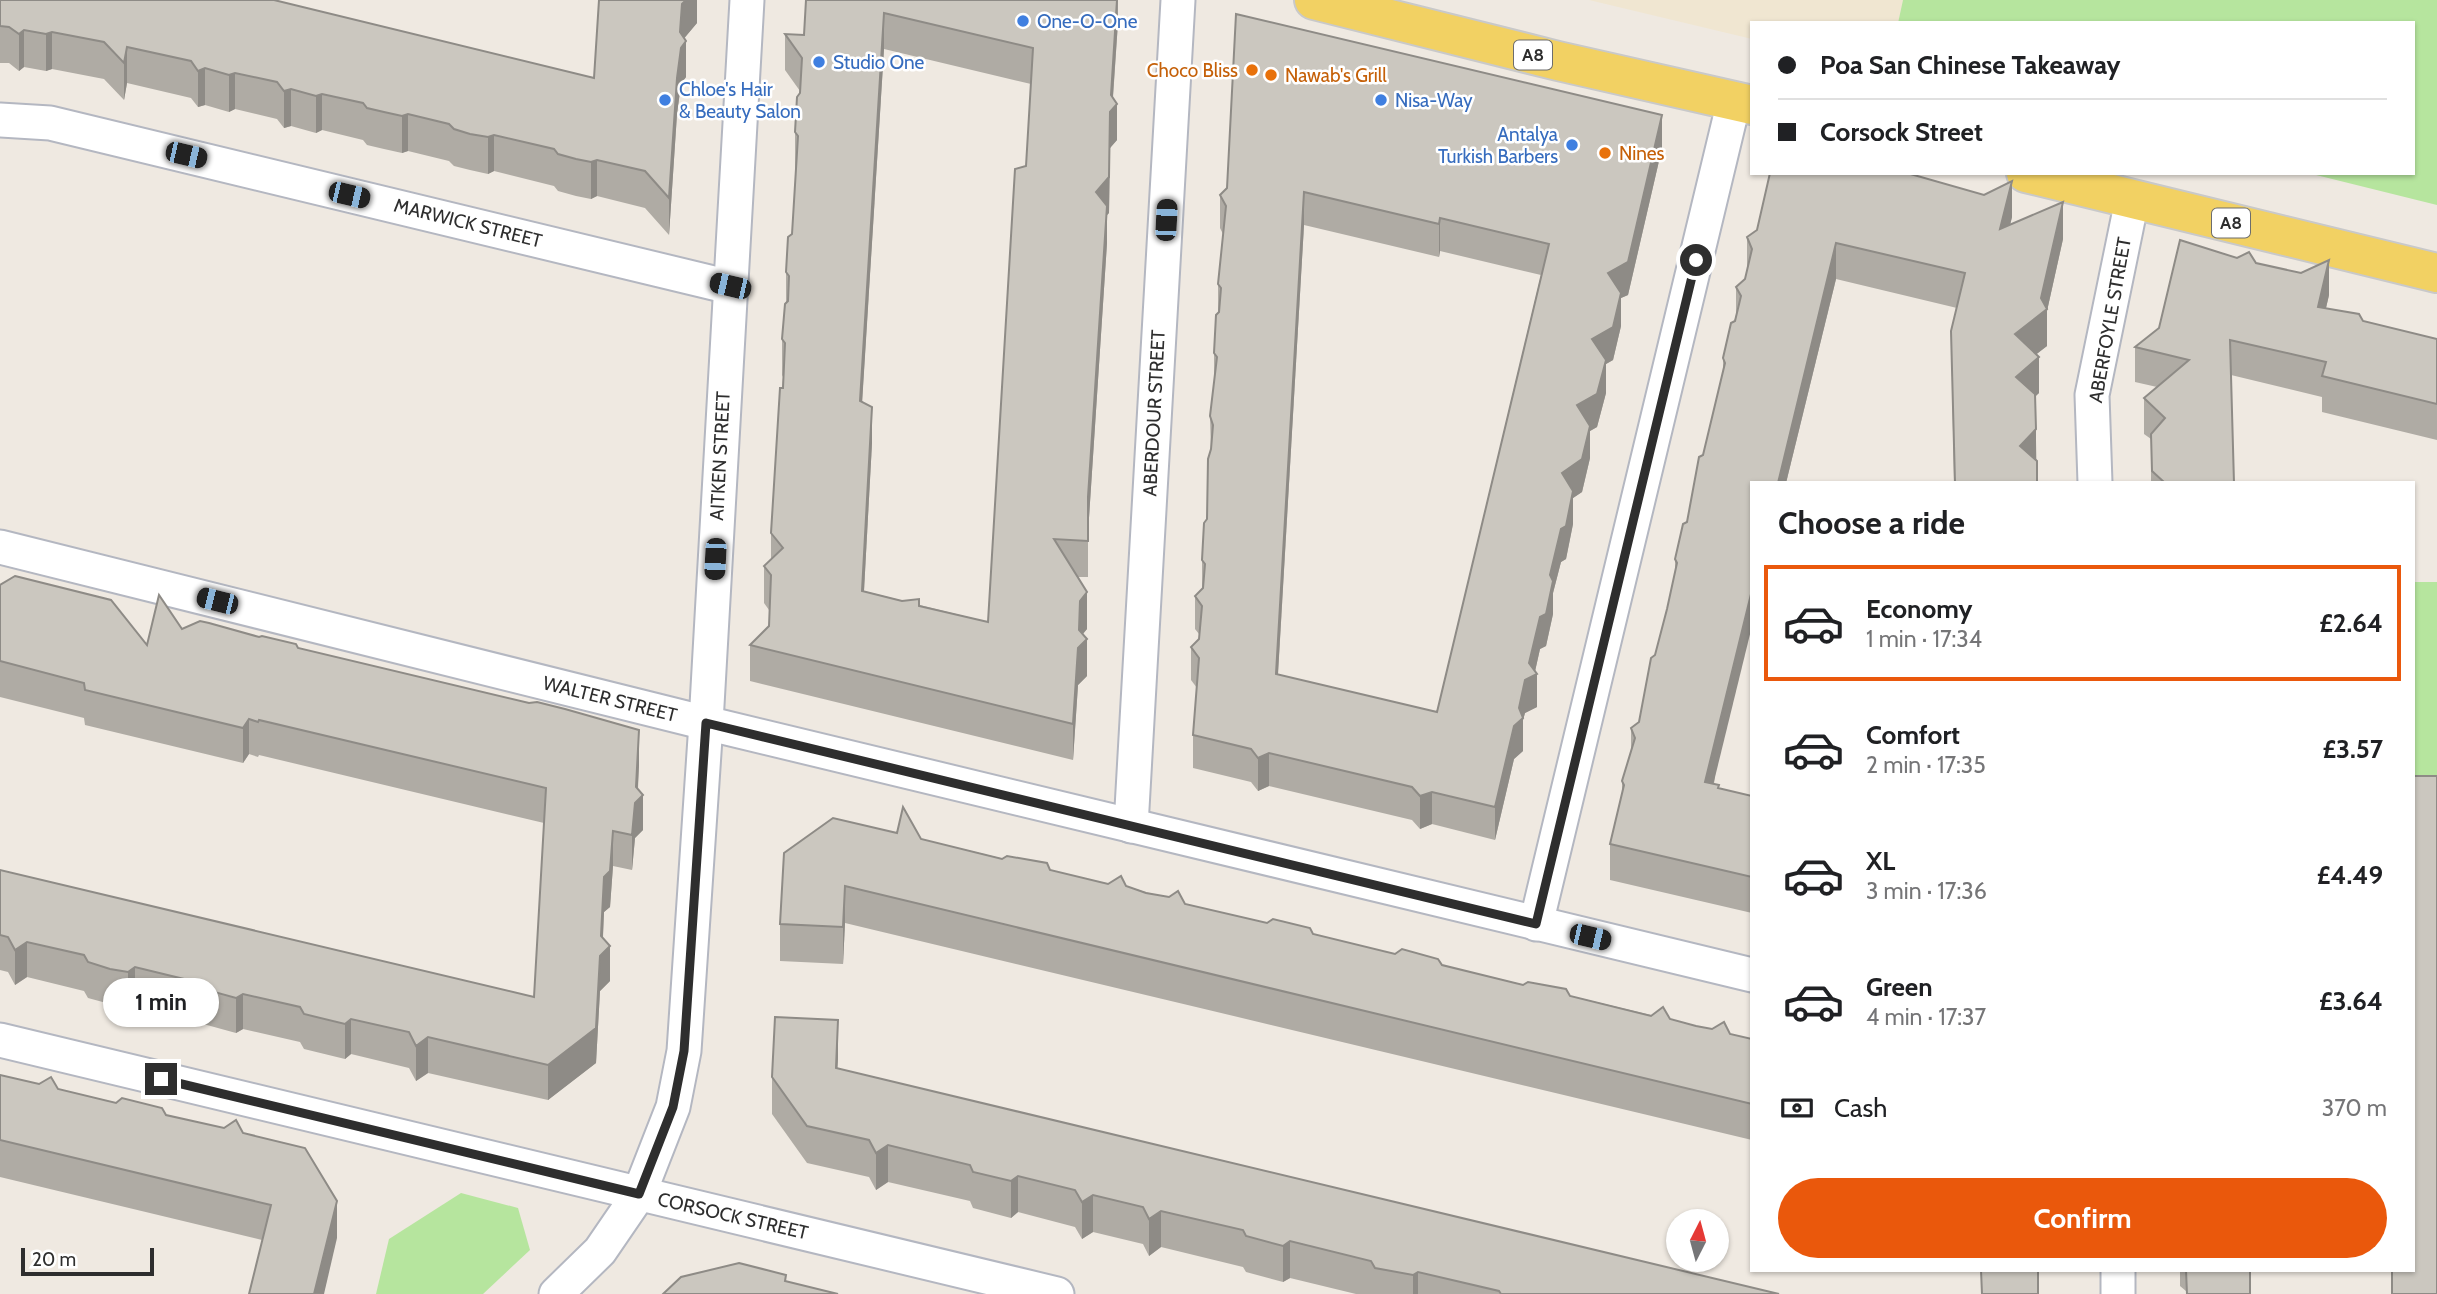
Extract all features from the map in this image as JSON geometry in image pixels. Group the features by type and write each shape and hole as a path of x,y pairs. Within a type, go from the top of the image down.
{"main road":[{"name":"A8","path":"1314,0 1558,61 1743,103"},
{"name":"A8","path":"2033,175 2437,273"}],"street":[{"name":"AITKEN STREET","path":"555,1294 600,1251 639,1194 673,1107 684,1051 706,723 747,0"},
{"name":"ABERDOUR STREET","path":"1130,826 1178,0"},
{"path":"1536,924 1743,103"},
{"name":"MARWICK STREET","path":"0,120 51,122 730,286"},
{"name":"ABERFOYLE STREET","path":"2095,481 2092,395 2132,200"},
{"name":"WALTER STREET","path":"0,547 706,723 1750,975"},
{"name":"CORSOCK STREET","path":"0,1041 1057,1294"},
{"path":"2118,1272 2118,1294"}],"shaded area":[{"path":"1589,0 1903,0 1898,21 1750,21 1750,39"}],"green space":[{"path":"1903,0 2437,0 2437,205 2316,175 2415,175 2415,21 1898,21"},
{"path":"2415,582 2437,582 2437,801 2415,804"},
{"path":"461,1193 518,1208 530,1250 483,1294 376,1294 389,1239"}],"building":[{"path":"0,0 274,0 594,78 599,0 686,0 682,4 680,32 686,41 681,48 677,78 669,198 645,171 597,160 591,162 576,159 558,154 554,149 494,135 488,137 470,134 454,129 449,124 367,108 363,103 291,89 284,91 277,82 235,73 229,75 205,68 198,71 191,61 127,47 124,63 104,42 52,32 46,34 24,30 19,34 9,27 0,26"},
{"path":"806,0 1117,0 1111,95 1117,104 1110,112 1109,177 1096,192 1107,206 1088,497 1088,541 1054,539 1087,592 1080,601 1079,630 1087,639 1078,648 1073,724 750,645 769,626 771,575 764,566 783,548 771,533 780,388 783,388 785,343 782,339 785,304 788,301 788,237 792,234 798,136 795,132 802,58 785,34 804,35","holes":["884,13 1033,48 1026,166 1015,169 988,622 919,606 919,599 902,601 862,591 872,407 860,401"]},
{"path":"1236,14 1662,115 1628,262 1608,273 1621,293 1613,327 1592,339 1606,360 1597,394 1577,405 1590,426 1582,459 1562,473 1573,491 1566,526 1561,529 1550,575 1553,581 1546,614 1540,617 1529,663 1537,674 1525,680 1519,708 1523,718 1514,726 1495,807 1432,792 1420,796 1412,787 1269,753 1258,758 1251,749 1193,735 1199,658 1191,647 1199,639 1202,606 1195,596 1203,588 1205,564 1202,560 1204,523 1207,519 1208,459 1213,425 1210,416 1217,357 1214,353 1216,315 1219,312 1221,288 1218,284 1226,206 1220,195 1227,188","holes":["1304,192 1439,224 1440,218 1549,244 1437,712 1276,674"]},
{"path":"1770,175 1914,175 1984,195 2012,181 2000,229 2063,202 2041,298 2047,309 2015,334 2039,357 2016,377 2035,394 2036,429 2020,446 2037,461 2037,481 1955,481 1951,331 1965,273 1836,243 1778,481 1750,481 1750,598 1705,782 1750,796 1750,877 1610,844 1624,785 1622,781 1635,738 1631,728 1639,722 1651,658 1655,655 1667,609 1683,524 1687,522 1699,457 1703,455 1725,363 1723,358 1731,323 1735,321 1741,296 1736,287 1745,279 1752,249 1747,237 1757,230"},
{"path":"2180,240 2237,258 2249,252 2256,263 2301,273 2329,260 2318,307 2359,314 2363,321 2437,339 2437,404 2322,376 2326,362 2230,340 2234,481 2163,481 2152,471 2151,434 2165,418 2144,398 2189,360 2135,347 2159,328"},
{"path":"15,576 111,600 147,645 159,595 182,629 200,621 296,644 298,648 529,703 537,702 639,730 636,787 643,795 635,803 632,835 613,831 610,871 604,877 601,936 610,946 600,956 596,1028 548,1065 428,1037 416,1046 409,1032 351,1019 345,1024 304,1014 300,1007 243,994 236,998 196,987 192,981 135,967 128,972 110,969 88,962 84,955 27,942 15,950 8,937 0,935 0,870 534,997 546,788 259,720 249,719 243,728 85,690 84,683 0,661 0,585"},
{"path":"2415,776 2437,776 2437,1294 2392,1294 2392,1272 2415,1272"},
{"path":"903,807 921,839 1002,859 1007,856 1047,863 1050,870 1108,884 1121,876 1126,886 1146,893 1169,897 1178,891 1185,904 1267,923 1273,919 1310,928 1313,934 1395,954 1402,949 1438,959 1442,965 1523,985 1528,982 1566,989 1570,996 1651,1016 1663,1007 1670,1019 1696,1026 1712,1029 1724,1022 1730,1034 1750,1039 1750,1104 845,886 843,927 780,924 784,853 833,818 897,833"},
{"path":"775,1017 838,1020 836,1068 1666,1267 1666,1272 1687,1272 1779,1294 1501,1294 1499,1291 1418,1272 1413,1275 1375,1268 1371,1261 1290,1241 1283,1246 1246,1236 1243,1230 1161,1211 1149,1219 1143,1207 1093,1195 1082,1202 1075,1190 1018,1176 1011,1181 973,1172 970,1165 888,1145 876,1153 869,1140 807,1126 772,1077"},
{"path":"0,1075 39,1084 51,1077 58,1089 116,1103 122,1098 162,1108 166,1115 224,1128 236,1120 243,1133 305,1148 337,1201 314,1294 249,1294 271,1205 0,1140"},
{"path":"739,1263 786,1275 785,1281 838,1294 663,1294 681,1277"},
{"path":"1981,1272 2038,1272 2038,1294 1982,1294"},
{"path":"2186,1272 2250,1272 2250,1294 2187,1294"}],"place":[{"name":"One-O-One","path":"1023,21"},
{"name":"Studio One","path":"819,62"},
{"name":"Choco Bliss","path":"1252,70"},
{"name":"Nawab's Grill","path":"1271,75"},
{"name":"Chloe's Hair & Beauty Salon","path":"665,100"},
{"name":"Nisa-Way","path":"1381,100"},
{"name":"Antalya Turkish Barbers","path":"1572,145"},
{"name":"Nines","path":"1605,153"}],"route":[{"path":"161,1079 639,1194 673,1107 684,1051 706,723 1536,924 1696,260"}]}
